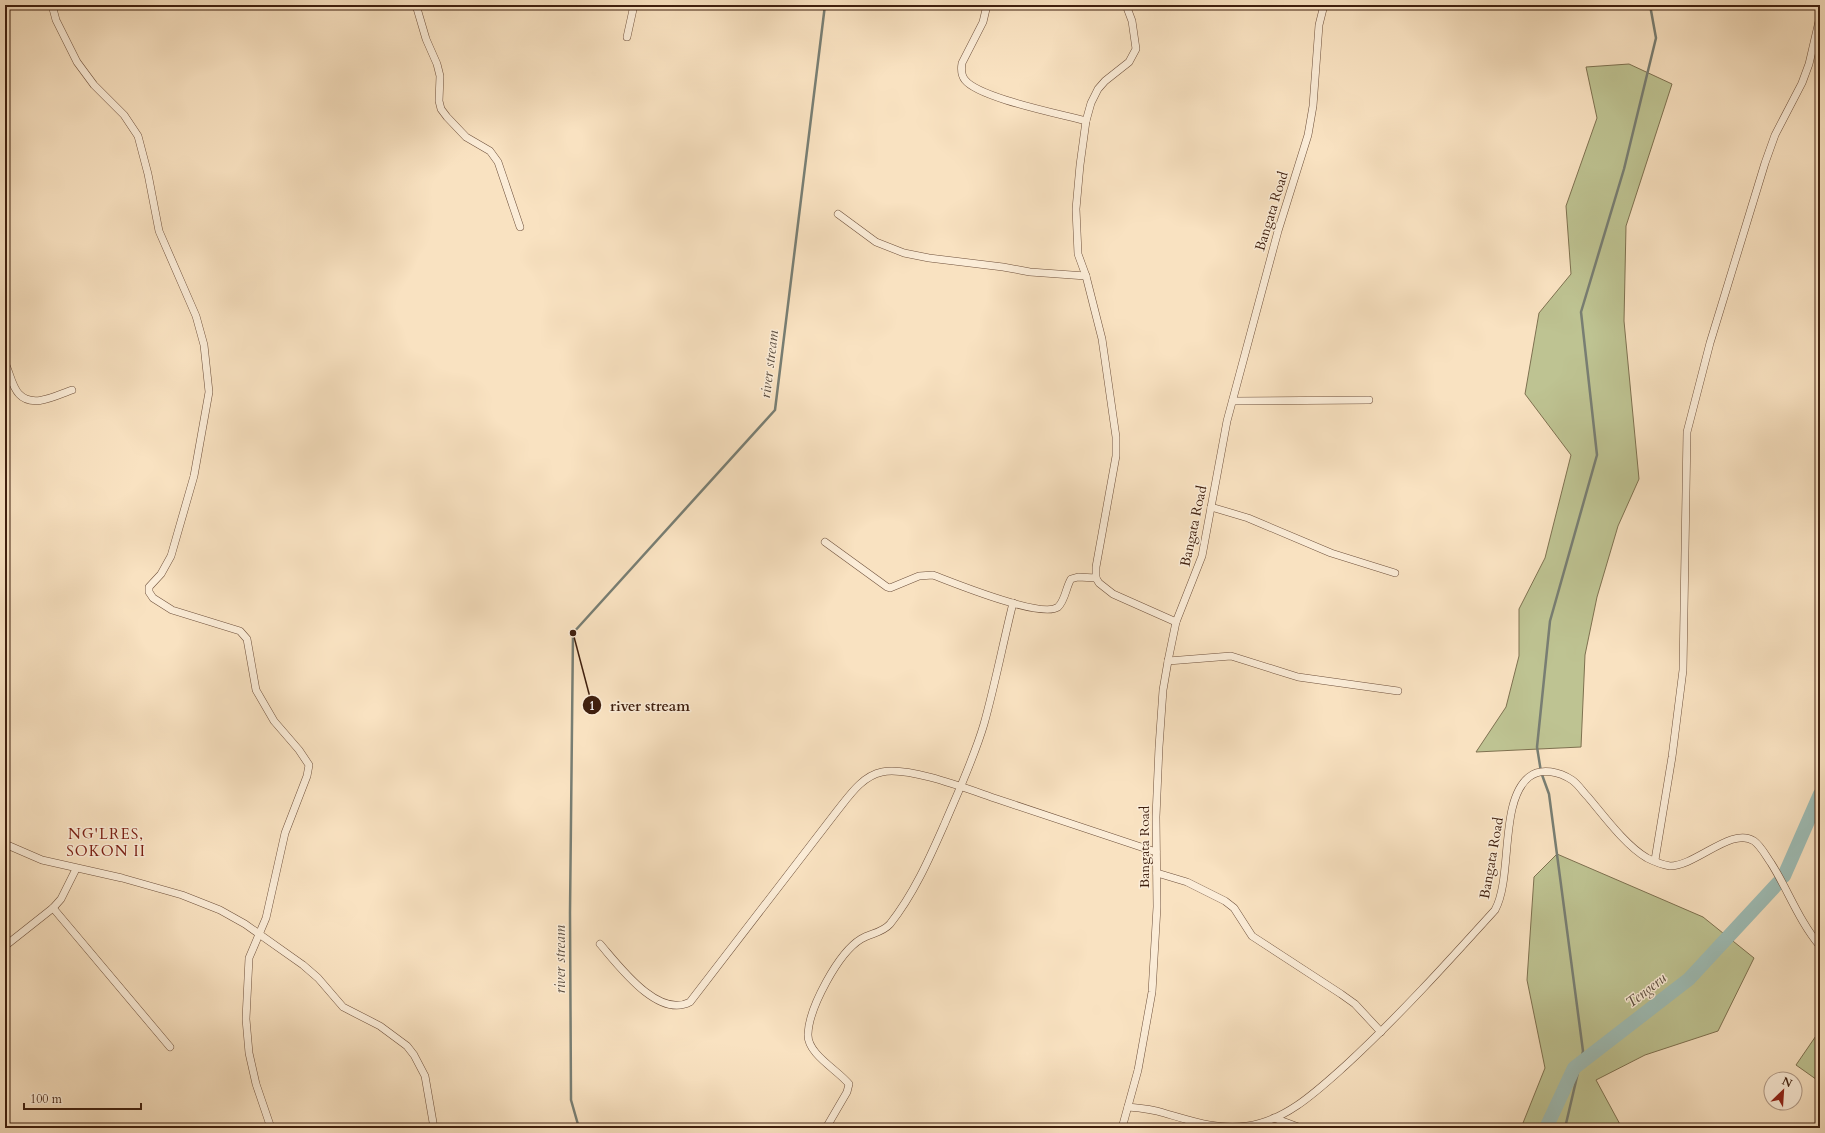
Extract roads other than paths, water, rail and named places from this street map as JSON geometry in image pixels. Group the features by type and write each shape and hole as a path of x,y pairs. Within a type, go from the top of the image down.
{"street":[{"path":"52,5 56,20 77,62 94,86 124,115 138,136 148,174 159,231 196,316 204,345 209,392 194,476 171,556 161,574 149,587 149,592 153,598 172,610 240,630 244,634 247,639 256,690 274,721 299,750 308,765 307,776 296,801 285,833 270,904 260,934 249,958 246,1026 249,1053 256,1084 271,1128"},
{"path":"416,5 426,39 437,64 440,76 439,101 442,109 462,133 490,151 498,162 520,227"},
{"path":"627,37 634,5"},
{"path":"987,5 983,22 962,63 961,68 964,80 973,87 990,96 1086,121"},
{"path":"1126,5 1132,21 1136,49 1129,62 1105,81 1098,89 1091,103 1086,121 1076,209 1078,254 1086,276 1102,339 1109,383 1116,447 1101,534 1096,567 1096,578 1098,583 1113,594 1176,622"},
{"name":"Bangata Road","path":"1122,1128 1138,1070 1149,1013 1157,907 1156,852 1158,747 1163,690 1168,661 1176,622 1202,556 1223,441 1233,401 1278,231 1308,135 1313,106 1319,25 1324,5"},
{"path":"1655,860 1672,757 1683,670 1687,432 1710,343 1765,163 1775,135 1802,83 1809,64 1820,17"},
{"path":"838,214 876,242 904,253 929,258 1003,267 1030,272 1086,276"},
{"path":"5,363 16,390 25,398 33,401 44,400 72,390"},
{"path":"1233,401 1369,400"},
{"path":"1211,507 1248,518 1331,553 1395,573"},
{"path":"826,542 890,588 919,576 933,576 1031,608 1054,609 1058,607 1062,601 1071,579 1078,577 1096,578"},
{"path":"826,1128 847,1092 849,1084 812,1049 807,1036 815,1007 830,973 844,955 862,938 881,932 889,925 904,904 934,850 984,724 1012,603"},
{"path":"1168,661 1231,656 1298,677 1398,691"},
{"path":"600,944 641,988 655,999 668,1005 683,1006 690,1002 836,811 860,783 872,775 882,772 903,772 960,787 1156,852"},
{"name":"Bangata Road","path":"1128,1107 1163,1112 1214,1127 1247,1126 1274,1118 1312,1094 1381,1032 1495,910 1500,901 1514,803 1519,790 1529,777 1541,772 1559,773 1572,780 1605,818 1634,848 1648,858 1668,866 1680,864 1699,857 1733,839 1749,839 1755,842 1768,859 1808,930 1820,946"},
{"path":"5,844 42,860 76,869 122,878 182,895 220,910 260,934 303,965 318,978 343,1007 380,1026 407,1046 414,1055 425,1076 434,1128"},
{"path":"5,946 53,908 61,899 76,869"},
{"path":"1156,874 1187,882 1225,901 1234,908 1252,936 1355,1004 1381,1032"},
{"path":"53,908 170,1047"},
{"path":"1274,1118 1301,1128"}],"waterway":[{"name":"river stream","path":"579,1128 571,1100 570,913 573,633 775,410 825,5"},
{"path":"1565,1128 1583,1051 1549,794 1541,772 1537,747 1550,621 1597,455 1581,312 1624,169 1656,38 1650,5"},
{"name":"Tengeru","path":"1784,876 1820,794"},
{"name":"Tengeru","path":"1546,1128 1574,1068 1689,979 1778,883"}],"place":[{"name":"river stream","path":"573,633"}],"district":[{"name":"NG'LRES, SOKON II","path":"106,842"}]}
